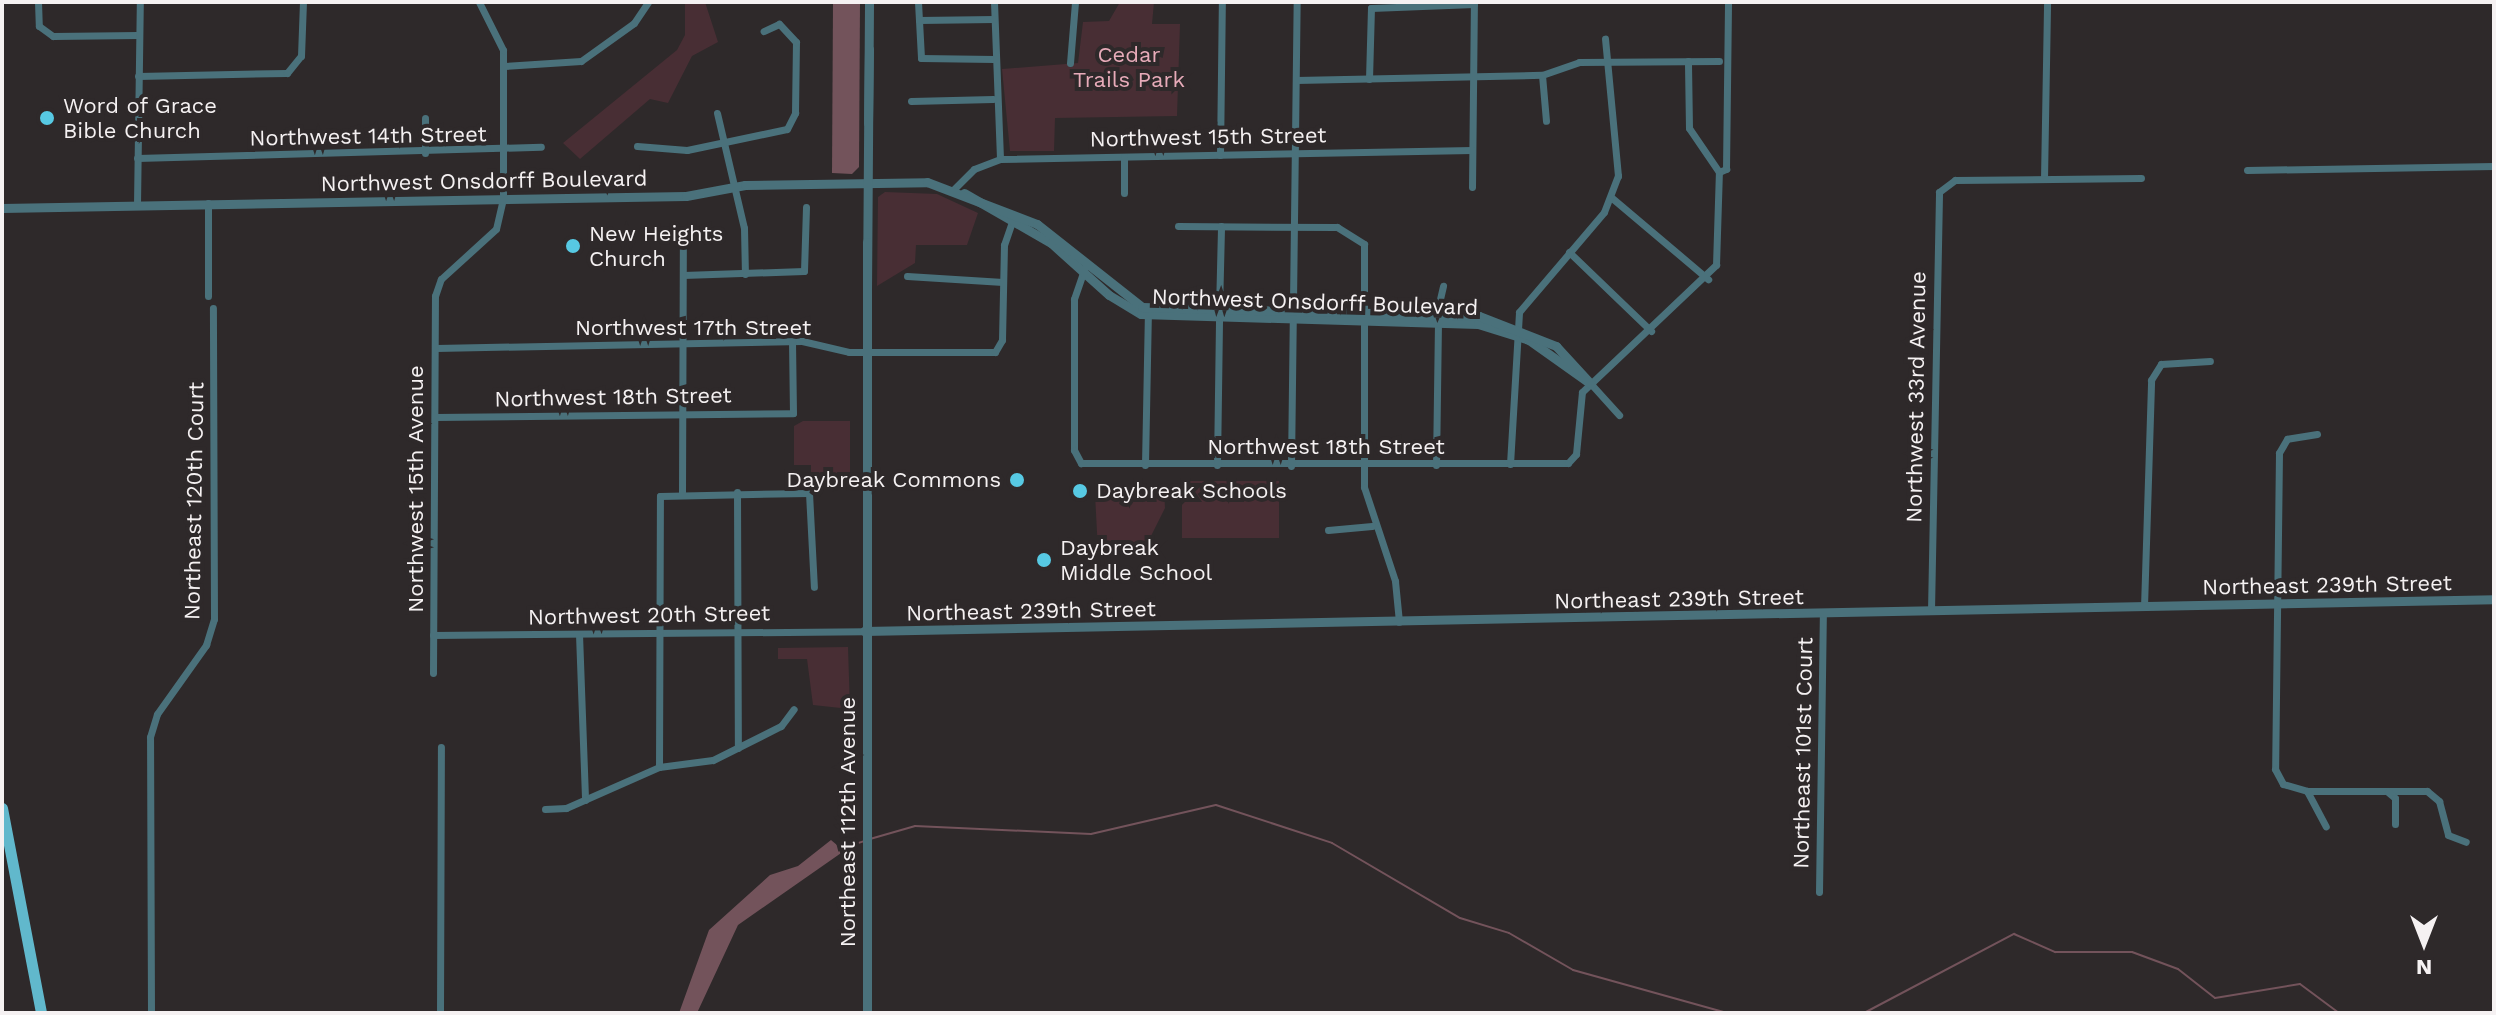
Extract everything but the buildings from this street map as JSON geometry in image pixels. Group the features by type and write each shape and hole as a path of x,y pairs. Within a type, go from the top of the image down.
{"main road":[{"path":"2,808 41,1013"}],"street":[{"path":"38,2 46,33 138,35"},
{"path":"137,205 140,2"},
{"path":"138,76 292,70 301,56 303,2"},
{"path":"479,2 497,31 504,66 503,198"},
{"path":"504,66 581,61 643,14 648,2"},
{"name":"Northeast 112th Avenue","path":"867,1013 864,631 869,2"},
{"path":"918,2 921,58 994,59"},
{"path":"994,2 993,99 1000,159"},
{"path":"1070,63 1075,2"},
{"path":"1220,155 1222,2"},
{"path":"1291,466 1297,2"},
{"path":"1719,172 1726,169 1728,2"},
{"path":"2047,2 2044,179 2141,178"},
{"path":"1369,79 1374,5 1474,3 1472,187"},
{"path":"919,20 994,19"},
{"path":"637,146 678,150 790,127 796,42 779,24 764,31"},
{"path":"1510,464 1515,329 1529,296 1612,198 1619,170 1610,62 1605,39"},
{"path":"1591,384 1708,279 1715,269 1719,172 1689,128 1688,61"},
{"path":"1296,80 1542,75 1579,62 1719,61"},
{"path":"1542,75 1546,121"},
{"path":"911,101 993,99"},
{"path":"717,113 735,187 745,274"},
{"path":"425,118 425,153"},
{"name":"Northwest 14th Street","path":"137,158 504,152 541,147"},
{"name":"Northwest 15th Street","path":"959,191 974,169 1000,159 1472,150"},
{"path":"1124,157 1124,193"},
{"path":"2247,170 2494,166"},
{"name":"Northwest 33rd Avenue","path":"1931,611 1937,200 1944,185 2044,179"},
{"name":"Northwest Onsdorff Boulevard","path":"2,208 686,196 735,187 867,182 959,191 1071,244 1086,266 1114,290 1148,311 1219,315 1438,317 1515,329 1578,364 1619,415"},
{"name":"Northwest 15th Avenue","path":"433,673 434,306 441,279 496,229 503,198"},
{"path":"1612,198 1708,279"},
{"path":"208,203 208,296"},
{"path":"683,275 804,271 806,207"},
{"path":"907,276 1003,282 1014,218"},
{"path":"1178,226 1337,227 1358,237 1368,255 1363,466 1372,526 1395,581 1399,622"},
{"path":"1217,465 1221,226"},
{"path":"682,493 683,237"},
{"path":"1569,252 1651,331"},
{"name":"Northwest 18th Street","path":"1086,266 1074,299 1078,461 1145,465 1363,466 1574,460 1577,400 1591,384"},
{"name":"Northwest 17th Street","path":"436,348 792,342 866,352 997,351 1003,282"},
{"path":"1436,465 1438,317 1443,286"},
{"name":"Northeast 120th Court","path":"151,1013 150,737 157,714 206,645 214,619 213,308"},
{"path":"1145,465 1148,311"},
{"name":"Northwest 18th Street","path":"435,417 793,413 792,342"},
{"path":"2144,607 2151,380 2161,364 2210,361"},
{"path":"2317,434 2287,439 2279,453 2275,769 2283,784 2307,791 2434,794 2448,835 2466,842"},
{"path":"737,492 738,748"},
{"path":"659,767 660,496 737,492 812,495 814,587"},
{"path":"1328,530 1372,526"},
{"name":"Northeast 239th Street","path":"864,631 2494,599"},
{"name":"Northeast 101st Court","path":"1819,892 1823,614"},
{"name":"Northwest 20th Street","path":"433,635 864,631"},
{"path":"579,634 585,800"},
{"path":"545,809 585,800 659,767 708,761 781,726 794,709"},
{"path":"440,1013 441,747"},
{"path":"2307,791 2326,826"},
{"path":"2388,792 2395,798 2395,824"}],"green space":[{"path":"685,2 705,2 718,42 692,56 668,103 650,99 580,159 563,143 677,50 685,35"},
{"name":"Cedar Trails Park","path":"1120,2 1154,2 1152,24 1180,24 1177,116 1055,118 1054,151 1010,151 1002,69 1078,63 1083,22 1109,21"},
{"path":"885,192 937,194 978,213 967,245 916,245 915,263 877,286 878,197"},
{"path":"803,421 850,421 850,477 811,477 811,465 794,465 794,426"},
{"path":"1182,481 1279,481 1279,538 1182,538"},
{"path":"1103,486 1164,490 1165,508 1149,540 1116,554 1098,551 1095,494"},
{"path":"848,647 850,709 813,705 807,659 778,659 778,648"}],"shaded area":[{"path":"833,2 860,2 859,167 852,174 832,173"},
{"path":"831,840 844,851 738,925 697,1013 679,1013 709,930 770,875 798,866"}],"waterway":[{"path":"870,839 915,826 1091,834 1216,805 1332,843 1460,918 1509,933 1573,970 1727,1013"},
{"path":"846,847 864,841"},
{"path":"1864,1013 2014,934 2055,952 2132,952 2178,969 2215,998 2300,984 2339,1013"}],"place":[{"name":"Word of Grace Bible Church","path":"47,118"},
{"name":"New Heights Church","path":"573,246"},
{"name":"Daybreak Commons","path":"1017,480"},
{"name":"Daybreak Schools","path":"1080,491"},
{"name":"Daybreak Middle School","path":"1044,560"}]}
